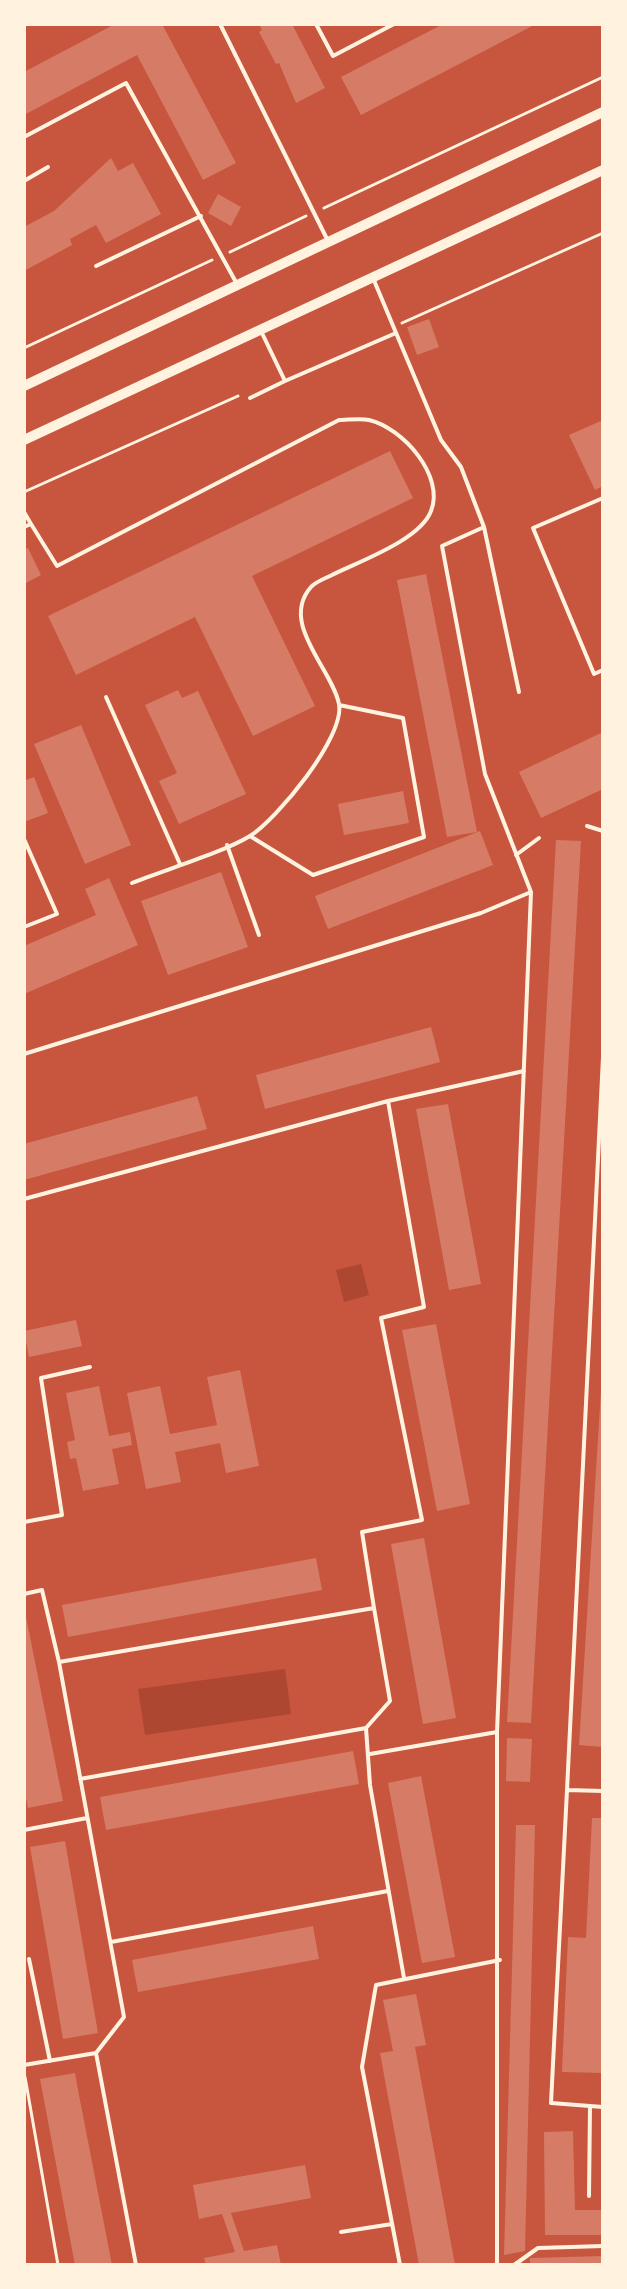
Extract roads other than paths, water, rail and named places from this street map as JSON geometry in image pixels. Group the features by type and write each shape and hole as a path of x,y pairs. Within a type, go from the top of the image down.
{"main road":[{"path":"24,386 603,112"},
{"path":"24,440 603,170"}],"lane":[{"path":"220,24 329,243"},
{"path":"316,24 333,56 394,24"},
{"path":"24,137 126,83 238,286"},
{"path":"24,181 48,167"},
{"path":"96,266 201,216"},
{"path":"372,276 441,440 461,467 484,527 519,692"},
{"path":"260,329 285,381"},
{"path":"250,398 396,333"},
{"path":"24,512 57,566 339,420 370,420 395,434 418,453 436,492 431,513 416,533 311,586 301,610 307,637 339,705 335,732 282,806 250,836 132,883"},
{"path":"603,498 533,528 594,674 603,670"},
{"path":"24,527 31,524"},
{"path":"484,527 442,546 485,774 531,892 497,1732 500,1960 497,2265"},
{"path":"106,697 180,864"},
{"path":"250,836 313,875 424,837 403,718 339,705"},
{"path":"587,826 603,831"},
{"path":"516,855 539,838"},
{"path":"24,839 57,914 24,927"},
{"path":"227,845 259,935"},
{"path":"24,1054 481,913 531,892"},
{"path":"603,1057 551,2103 603,2107"},
{"path":"24,1199 388,1101 524,1071"},
{"path":"80,1779 366,1728 390,1701 362,1532 422,1520 381,1318 424,1307 388,1101"},
{"path":"24,1522 62,1515 41,1378 90,1367"},
{"path":"24,1594 42,1590 59,1662 124,2017 96,2053 24,2065"},
{"path":"59,1662 374,1608"},
{"path":"366,1728 370,1785 404,1978"},
{"path":"369,1754 497,1732"},
{"path":"567,1790 603,1791"},
{"path":"24,1830 87,1818"},
{"path":"110,1942 388,1891"},
{"path":"29,1959 50,2061"},
{"path":"400,2265 362,2067 376,1985 500,1960"},
{"path":"96,2053 136,2265"},
{"path":"589,2196 590,2106"},
{"path":"341,2232 392,2224"},
{"path":"514,2265 538,2248 603,2246"}]}
